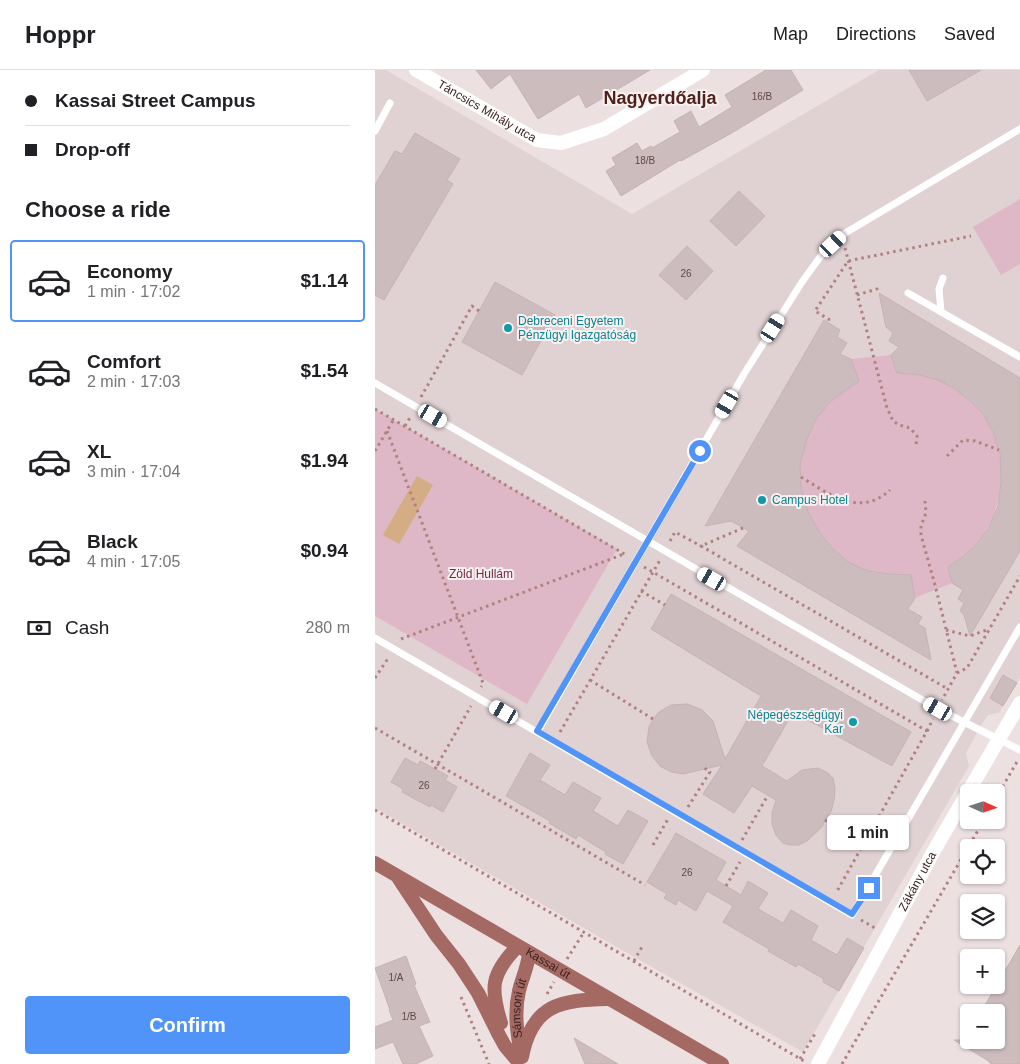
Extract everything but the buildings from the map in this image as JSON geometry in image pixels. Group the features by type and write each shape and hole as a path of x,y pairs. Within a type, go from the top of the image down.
{"main road":[{"name":"Kassai út","path":"375,863 721,1064"},
{"path":"398,877 436,935 459,964 478,993 505,1046 520,1061"},
{"name":"Sámsoni út","path":"523,950 528,963 517,1007 520,1061 501,1022 493,990 496,976 503,963 523,950"},
{"path":"520,1061 524,1045 534,1024 549,1009 558,1004 569,1002 609,999"}],"street":[{"name":"Táncsics Mihály utca","path":"416,70 537,140 561,143 604,129 703,70"},
{"name":"Zákány utca","path":"818,1064 936,847 1020,703"}],"lane":[{"path":"375,131 390,103"},
{"path":"537,731 744,374 802,282 823,253 842,235 1020,128"},
{"path":"941,312 939,289 943,278"},
{"path":"908,293 1020,357"},
{"path":"375,383 938,709 1020,750"},
{"path":"375,638 852,914 1020,627"}],"path":[{"path":"842,235 887,408 893,421 910,428 917,436 916,446"},
{"path":"830,320 815,310 849,261 971,236"},
{"path":"857,294 877,289 879,293"},
{"path":"405,426 472,306 479,311"},
{"path":"375,409 927,731 831,902"},
{"path":"375,451 393,420"},
{"path":"387,431 483,683 435,769"},
{"path":"947,456 963,440 984,443 999,450"},
{"path":"801,477 833,496 855,503 873,501 890,490"},
{"path":"925,501 926,513 921,526 921,535 957,674"},
{"path":"701,546 743,528"},
{"path":"555,741 675,532 948,688 957,674 967,668 1020,576"},
{"path":"375,678 401,639 624,554"},
{"path":"641,591 665,605"},
{"path":"947,630 970,636 990,629"},
{"path":"590,680 653,719"},
{"path":"375,728 645,885"},
{"path":"1004,784 1020,758"},
{"path":"683,816 710,772 703,767"},
{"path":"738,848 768,795"},
{"path":"375,810 800,1059"},
{"path":"653,845 673,810"},
{"path":"825,820 865,841"},
{"path":"842,1064 979,829"},
{"path":"726,886 745,852"},
{"path":"634,961 643,945"},
{"path":"459,994 489,1064"}],"shaded area":[{"path":"375,70 386,70 632,214 879,70 1020,70 1020,678 999,713 988,715 981,725 966,753 969,766 803,1052 375,808"},
{"path":"417,476 433,485 399,544 383,535"}],"green space":[{"path":"1020,199 1020,264 1001,275 973,227"},
{"path":"891,355 897,373 923,375 946,383 979,410 991,428 996,441 1001,470 998,500 994,514 988,527 971,550 948,567 952,583 915,598 890,574 868,571 850,563 834,550 820,533 808,512 801,488 800,464 807,439 816,419 829,403 842,393 851,359"},
{"name":"Zöld Hullám","path":"375,409 617,549 527,704 375,616"}],"place":[{"name":"Debreceni Egyetem Pénzügyi Igazgatóság","path":"508,328"},
{"name":"Campus Hotel","path":"762,500"},
{"name":"Népegészségügyi Kar","path":"853,722"}],"district":[{"name":"Nagyerdőalja","path":"660,98"}],"route":[{"path":"700,451 537,731 852,914 869,888"}]}
